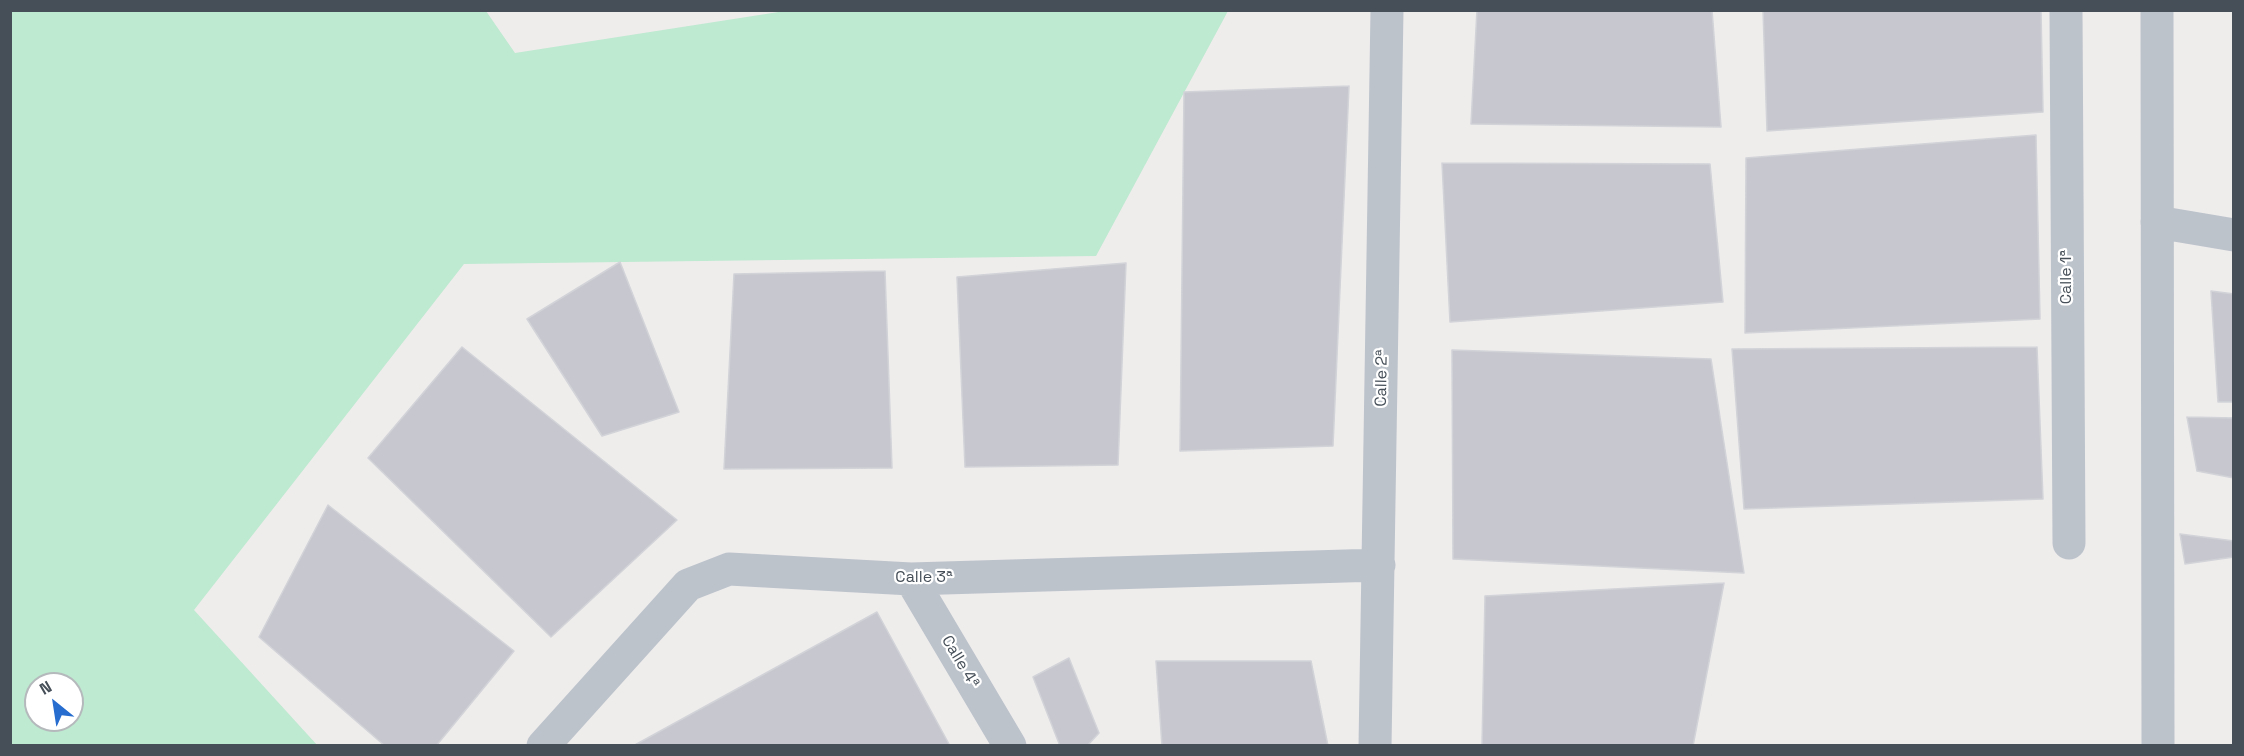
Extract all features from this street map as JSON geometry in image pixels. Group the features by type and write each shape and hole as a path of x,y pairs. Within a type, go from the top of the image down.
{"street":[{"name":"Calle 2ª","path":"1375,746 1387,10"},
{"name":"Calle 1ª","path":"2066,10 2069,543"},
{"path":"2157,10 2158,746"},
{"path":"2157,222 2234,235"},
{"name":"Calle 3ª","path":"543,746 688,585 729,569 911,579 1379,565"},
{"name":"Calle 4ª","path":"911,579 1010,746"}],"green space":[{"path":"10,11 486,11 515,53 785,11 1228,11 1096,256 464,264 194,610 318,746 11,745"}],"building":[{"path":"1477,10 1712,10 1721,127 1471,124"},
{"path":"1763,10 2041,10 2043,112 1767,131"},
{"path":"1349,86 1333,446 1180,451 1184,92"},
{"path":"2036,135 2040,319 1745,333 1746,158"},
{"path":"1442,163 1710,164 1723,302 1450,322"},
{"path":"620,262 679,412 602,436 527,319"},
{"path":"1126,263 1118,465 965,467 957,277"},
{"path":"885,271 892,468 724,469 734,274"},
{"path":"2211,291 2234,294 2234,402 2218,402"},
{"path":"462,347 677,520 551,637 368,458"},
{"path":"2037,347 2043,499 1744,509 1732,349"},
{"path":"1452,350 1711,359 1744,573 1453,559"},
{"path":"2187,417 2234,418 2234,478 2197,471"},
{"path":"328,505 514,651 436,746 385,746 259,637"},
{"path":"2180,534 2234,541 2234,557 2185,564"},
{"path":"1724,583 1693,746 1482,746 1485,596"},
{"path":"877,612 949,744 946,746 633,746"},
{"path":"1069,658 1099,733 1087,746 1060,746 1033,677"},
{"path":"1156,661 1311,661 1328,746 1162,746"}]}
